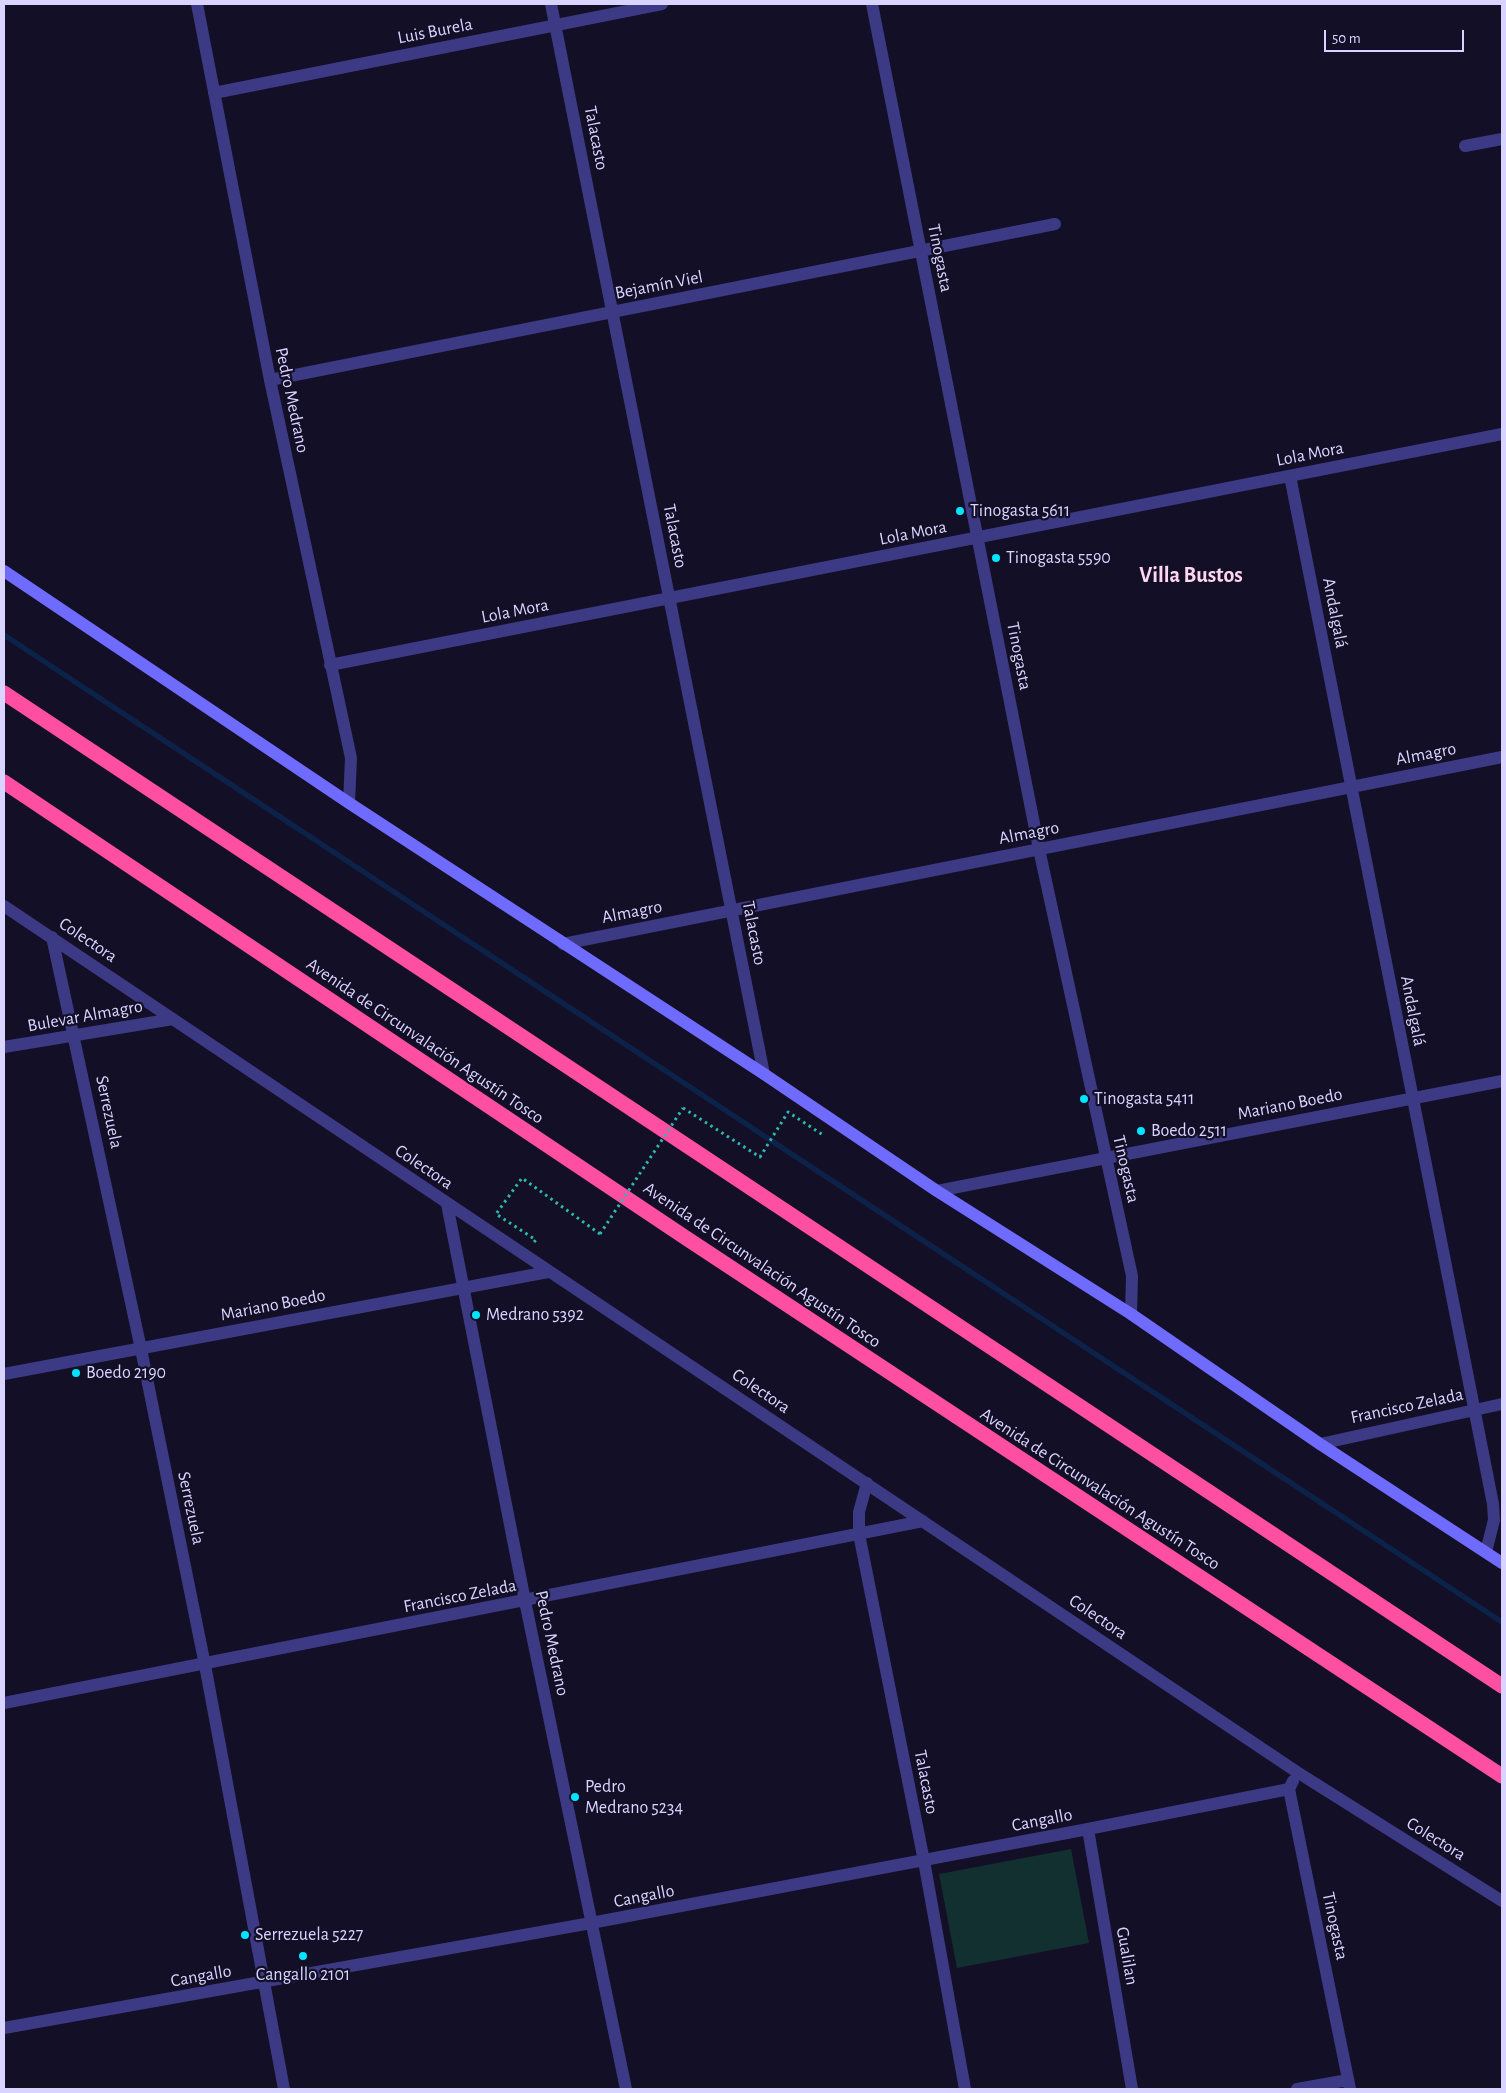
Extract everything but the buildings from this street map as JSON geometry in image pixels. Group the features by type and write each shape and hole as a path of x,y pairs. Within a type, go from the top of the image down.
{"highway":[{"path":"4,693 1502,1686"},
{"name":"Avenida de Circunvalación Agustín Tosco","path":"4,782 702,1249 1502,1776"}],"street":[{"name":"Pedro Medrano","path":"197,4 270,380 351,758 349,803"},
{"name":"Talacasto","path":"551,4 764,1074"},
{"name":"Luis Burela","path":"214,92 662,4"},
{"name":"Tinogasta","path":"872,4 1039,849 1132,1276 1131,1314"},
{"path":"1466,146 1502,139"},
{"name":"Bejamín Viel","path":"270,380 1055,224"},
{"name":"Lola Mora","path":"330,665 1502,434"},
{"name":"Andalgalá","path":"1290,476 1493,1504 1494,1520 1486,1552"},
{"path":"4,571 349,803 764,1074 937,1192 1131,1314 1320,1444 1502,1563"},
{"name":"Almagro","path":"563,944 1502,757"},
{"name":"Colectora","path":"4,906 1297,1772 1502,1901"},
{"name":"Serrezuela","path":"52,937 75,1035 205,1664 284,2089"},
{"name":"Bulevar Almagro","path":"4,1047 173,1018"},
{"name":"Mariano Boedo","path":"937,1192 1502,1080"},
{"name":"Pedro Medrano","path":"447,1204 525,1601 626,2089"},
{"name":"Mariano Boedo","path":"4,1374 463,1286 548,1272"},
{"name":"Francisco Zelada","path":"1320,1444 1502,1404"},
{"name":"Talacasto","path":"867,1483 859,1512 859,1534 924,1861 965,2089"},
{"name":"Francisco Zelada","path":"4,1703 923,1521"},
{"path":"1289,1789 1297,1772"},
{"name":"Tinogasta","path":"1289,1789 1349,2084"},
{"name":"Cangallo","path":"4,2028 591,1923 924,1861 1289,1789"},
{"name":"Gualilan","path":"1088,1829 1132,2089"},
{"path":"1297,2089 1349,2084"}],"path":[{"path":"536,1240 496,1214 522,1178 600,1234 683,1108 760,1157 788,1112 823,1135"}],"green space":[{"path":"1071,1849 1089,1943 957,1968 939,1874"}],"waterway":[{"path":"4,635 1502,1622"}],"place":[{"name":"Tinogasta 5611","path":"960,511"},
{"name":"Tinogasta 5590","path":"996,558"},
{"name":"Tinogasta 5411","path":"1084,1099"},
{"name":"Boedo 2511","path":"1141,1131"},
{"name":"Medrano 5392","path":"476,1315"},
{"name":"Boedo 2190","path":"76,1373"},
{"name":"Pedro Medrano 5234","path":"575,1797"},
{"name":"Serrezuela 5227","path":"245,1935"},
{"name":"Cangallo 2101","path":"303,1956"}],"district":[{"name":"Villa Bustos","path":"1191,575"}]}
